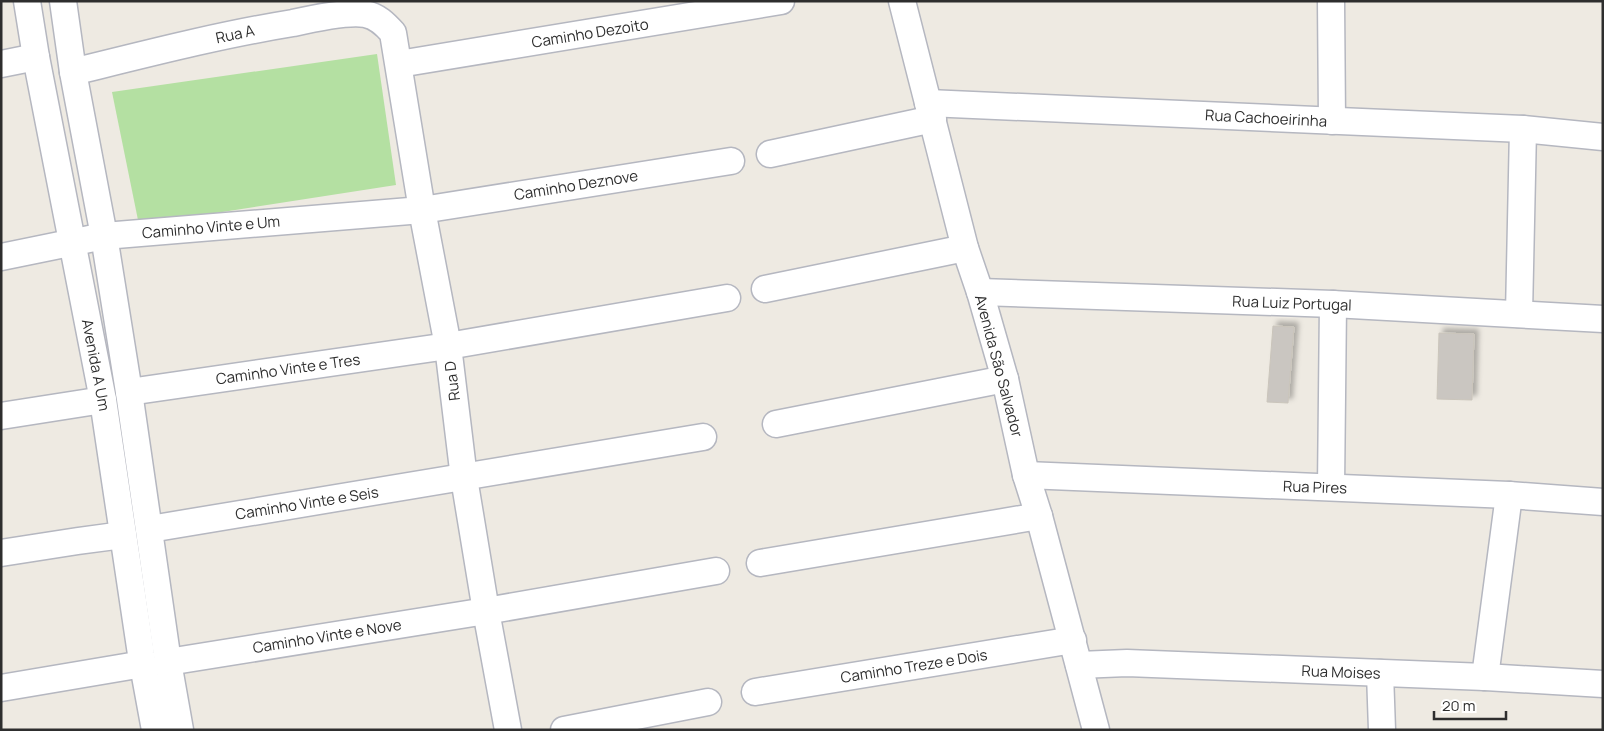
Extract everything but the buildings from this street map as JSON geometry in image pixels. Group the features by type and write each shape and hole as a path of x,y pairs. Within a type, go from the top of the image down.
{"street":[{"name":"Avenida A Um","path":"27,1 36,57 103,400 123,535 155,663 180,730"},
{"name":"Avenida A Um","path":"63,1 73,72 104,236 150,529 155,663 155,730"},
{"name":"Caminho Dezoito","path":"399,64 781,1"},
{"name":"Avenida São Salvador","path":"902,1 965,248 1005,379 1026,475 1039,516 1096,730"},
{"path":"1331,1 1332,121"},
{"name":"Rua A","path":"73,72 186,44 261,28 333,16 365,14 385,24 393,33"},
{"name":"Rua D","path":"393,33 422,210 448,346 464,478 508,730"},
{"path":"1,64 36,57"},
{"path":"770,154 931,111"},
{"name":"Rua Cachoeirinha","path":"931,111 1332,121 1523,130 1603,136"},
{"path":"1519,314 1523,130"},
{"name":"Caminho Deznove","path":"422,210 730,161"},
{"name":"Caminho Vinte e Um","path":"1,257 104,236 422,210"},
{"path":"765,289 965,248"},
{"name":"Rua Luiz Portugal","path":"980,292 1334,304 1603,319"},
{"name":"Caminho Vinte e Tres","path":"129,392 448,346 727,298"},
{"path":"1331,487 1334,304"},
{"path":"776,424 1005,379"},
{"path":"1,416 103,400"},
{"name":"Caminho Vinte e Seis","path":"150,529 703,437"},
{"name":"Rua Pires","path":"1026,475 1509,495 1603,502"},
{"path":"1485,677 1509,495"},
{"path":"760,563 1039,516"},
{"path":"1,554 123,535"},
{"name":"Caminho Vinte e Nove","path":"1,688 486,611 716,571"},
{"name":"Rua Moises","path":"1076,652 1127,662 1485,677 1603,684"},
{"name":"Caminho Treze e Dois","path":"755,692 1076,652"},
{"path":"1380,673 1382,730"},
{"path":"564,730 708,702"}],"green space":[{"path":"377,54 396,185 139,225 112,92"}]}
